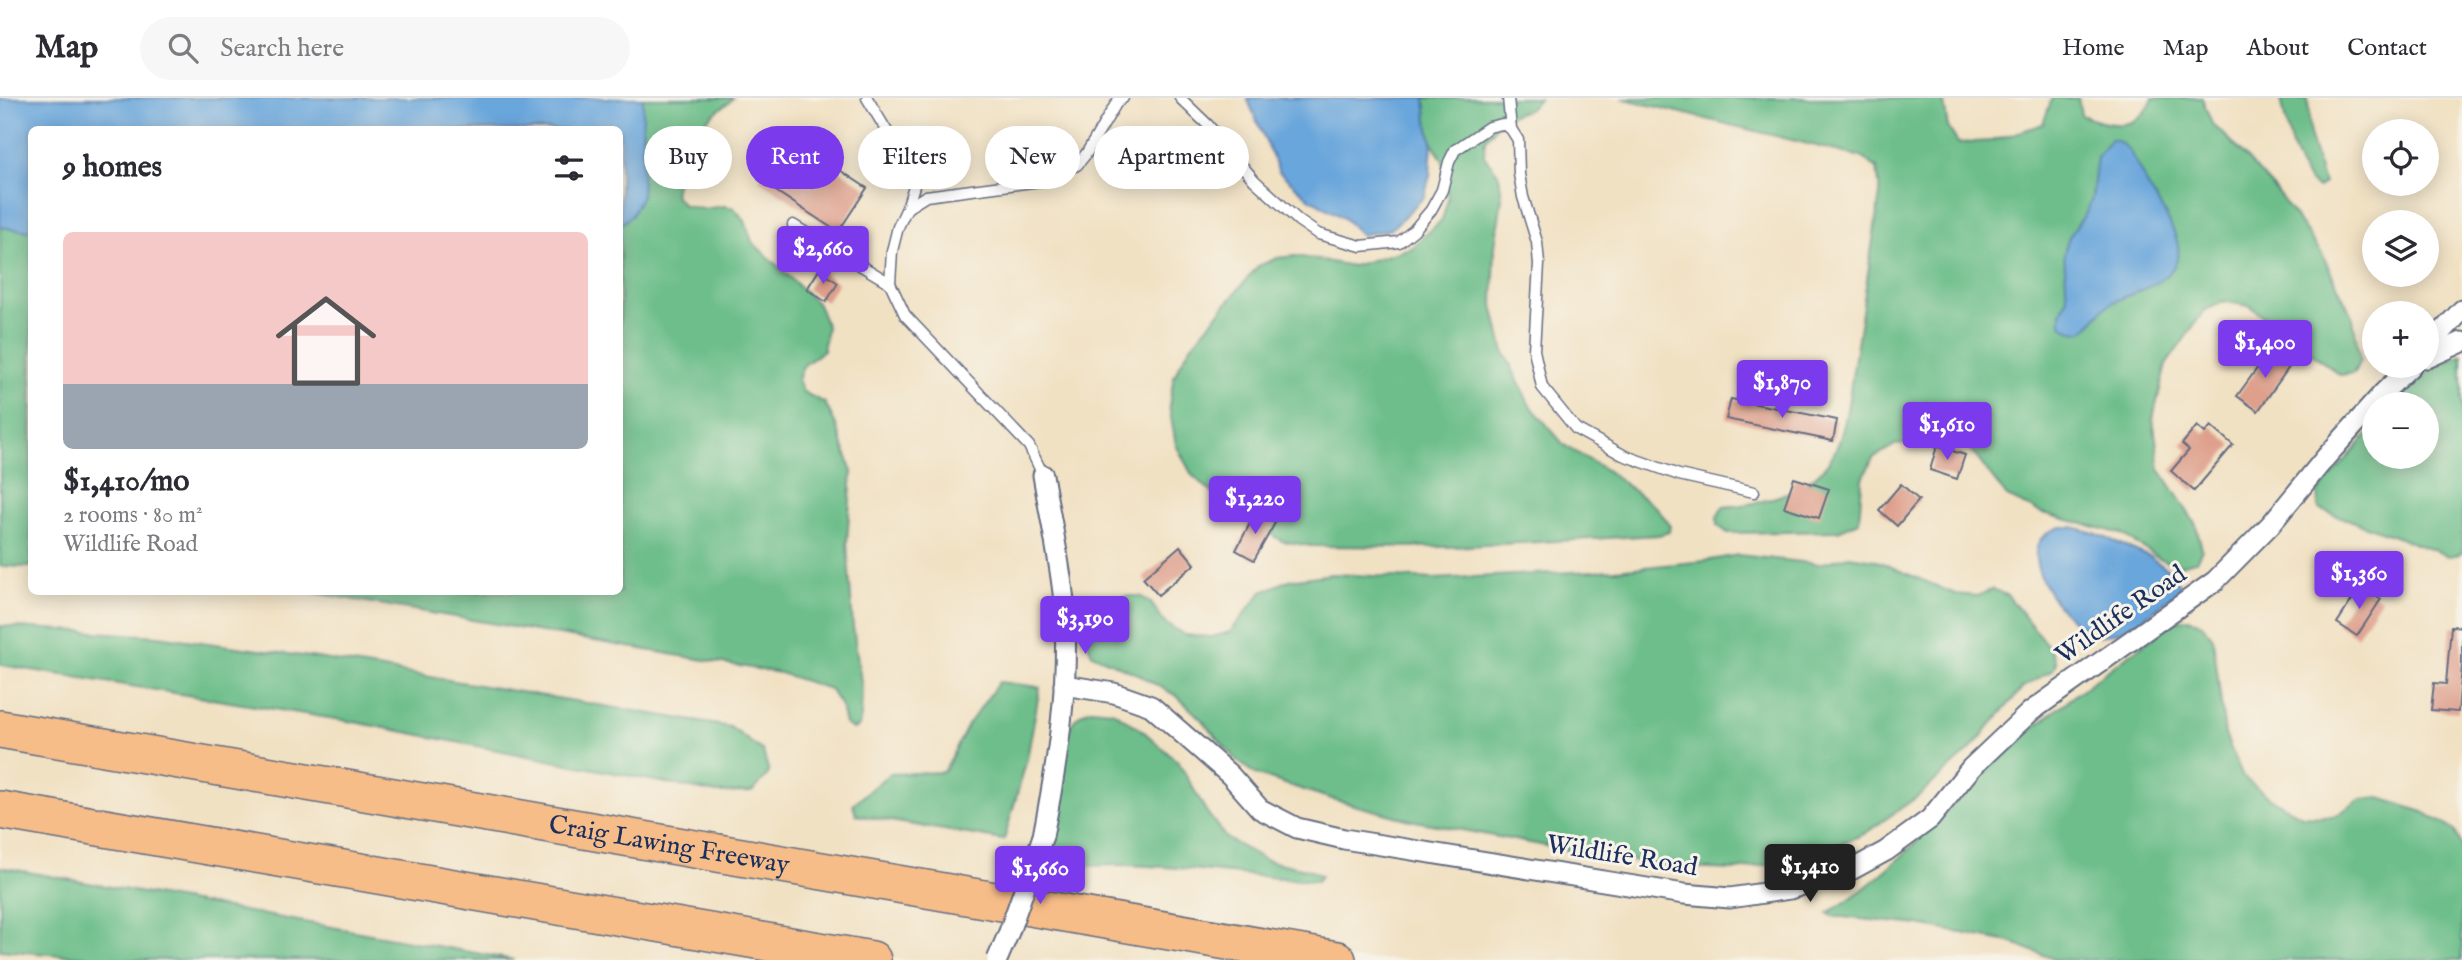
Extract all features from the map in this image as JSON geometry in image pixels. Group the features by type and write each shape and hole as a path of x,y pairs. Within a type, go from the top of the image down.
{"highway":[{"name":"Craig Lawing Freeway","path":"0,729 1337,960"},
{"path":"0,810 873,960"}],"street":[{"path":"2439,335 2462,310"},
{"path":"2439,351 2462,342"},
{"name":"Wildlife Road","path":"1064,685 1114,693 1151,706 1230,775 1260,808 1297,828 1344,839 1684,894 1730,898 1790,890 1853,869 1886,851 1930,819 1971,768 2030,712 2215,581 2272,524 2326,457 2400,378"},
{"path":"997,960 1043,836 1053,783 1064,685 1063,602 1043,475"}],"lane":[{"path":"867,98 906,163 914,187 898,227 892,251 890,283 905,315 1029,446 1043,475"},
{"path":"907,208 926,196 1040,181 1077,165 1117,102 1123,98"},
{"path":"1180,98 1208,125 1254,180 1299,222 1318,234 1361,246 1399,242 1414,230 1431,210 1442,190 1455,150 1489,127 1502,124 1511,129"},
{"path":"1508,98 1511,129 1518,140 1523,197 1537,242 1539,264 1534,350 1542,387 1576,429 1623,455 1679,475 1754,492"},
{"path":"793,225 890,283"}],"green space":[{"path":"643,98 733,98 703,126 644,126 644,140 641,132"},
{"path":"1425,98 1540,98 1530,109 1503,118 1485,140 1484,156 1499,175 1502,198 1495,246 1493,305 1503,349 1529,404 1564,445 1606,470 1657,508 1670,525 1669,532 1659,535 1451,547 1311,546 1282,541 1238,515 1192,475 1176,445 1169,406 1174,376 1190,347 1258,266 1277,258 1296,256 1353,266 1411,248 1442,220 1448,199 1443,161 1432,142"},
{"path":"1621,98 1943,98 1948,127 1958,143 1992,141 2043,124 2052,98 2078,98 2081,115 2102,122 2122,124 2140,117 2153,98 2202,98 2212,124 2277,192 2322,254 2353,318 2360,360 2354,373 2340,375 2250,306 2224,301 2204,311 2166,365 2153,418 2160,469 2196,525 2202,549 2196,561 2176,566 2155,556 2122,534 2042,513 2007,497 1967,445 1946,439 1895,445 1873,458 1862,480 1859,522 1838,531 1728,533 1717,525 1717,517 1723,507 1754,503 1786,494 1814,477 1825,466 1838,444 1845,422 1880,194 1877,168 1861,157"},
{"path":"2281,98 2308,98 2310,138 2324,183 2318,188 2303,172 2297,160"},
{"path":"644,140 644,189 675,189 674,194 683,205 703,209 724,206 734,208 745,221 752,242 818,304 827,327 823,351 803,366 798,380 803,392 825,403 836,425 852,472 847,542 853,627 862,688 859,726 853,729 845,724 841,706 830,689 780,673 326,595 623,595 623,222 632,215"},
{"path":"0,227 28,230 28,567 0,566"},
{"path":"2462,355 2462,554 2449,556 2319,509 2317,493 2362,441 2362,469 2439,469 2439,392 2406,392 2421,378 2439,378 2439,365"},
{"path":"1738,555 1819,564 1849,556 1875,560 1955,594 1977,596 1993,589 2008,596 2051,650 2056,662 2053,670 2023,687 1969,751 1917,797 1864,834 1802,859 1736,870 1682,868 1577,852 1410,820 1335,800 1255,774 1235,759 1204,722 1177,696 1092,654 1087,642 1104,609 1124,596 1140,596 1151,603 1165,623 1185,635 1212,637 1230,632 1262,592 1289,580 1332,574 1434,579 1615,570"},
{"path":"2188,619 2203,624 2213,638 2225,735 2243,777 2273,800 2302,816 2334,817 2361,799 2380,798 2426,813 2455,831 2462,848 2462,960 2056,960 2010,942 1919,925 1832,916 1828,913 1876,879 2002,756 2044,720 2176,621"},
{"path":"0,626 158,636 317,658 730,727 763,751 769,773 752,792 717,793 354,722 0,665"},
{"path":"999,682 1040,687 1027,759 1004,840 856,815 853,804 889,774 944,772 968,725"},
{"path":"1091,709 1112,711 1142,730 1179,763 1206,811 1226,838 1265,860 1310,870 1321,876 1317,881 1165,867 1081,866 1065,864 1052,857 1066,734 1082,713"},
{"path":"0,867 514,960 123,960 0,950"}],"water":[{"path":"0,98 643,98 642,195 632,215 623,222 623,126 28,126 28,231 0,227"},
{"path":"1247,98 1425,98 1432,142 1430,175 1424,197 1391,229 1361,235 1345,219 1309,198 1279,172"},
{"path":"2111,139 2118,141 2132,155 2172,228 2178,257 2166,276 2157,283 2113,302 2104,308 2091,324 2078,332 2061,325 2061,313 2067,299 2064,253 2069,237 2087,211 2092,198 2097,157"},
{"path":"2062,527 2095,533 2150,557 2170,571 2182,588 2131,626 2107,635 2095,635 2074,622 2059,606 2038,568 2036,555 2039,543 2047,533"}],"building":[{"path":"844,173 858,182 858,189 866,189 838,232 773,189 844,189"},
{"path":"819,270 838,283 826,302 807,289"},
{"path":"2272,348 2292,363 2258,411 2237,396"},
{"path":"1731,399 1837,420 1833,441 1726,419"},
{"path":"2197,426 2205,433 2211,426 2233,445 2194,491 2171,471 2189,450 2182,444"},
{"path":"1937,446 1965,455 1957,479 1930,470"},
{"path":"1794,478 1829,489 1819,518 1784,507"},
{"path":"1901,484 1919,500 1897,526 1879,510"},
{"path":"1256,512 1275,523 1254,560 1236,550"},
{"path":"1180,546 1195,564 1158,595 1143,578"},
{"path":"2361,586 2381,599 2357,636 2337,623"},
{"path":"2451,626 2462,627 2458,712 2431,710 2434,683 2446,684"}]}
